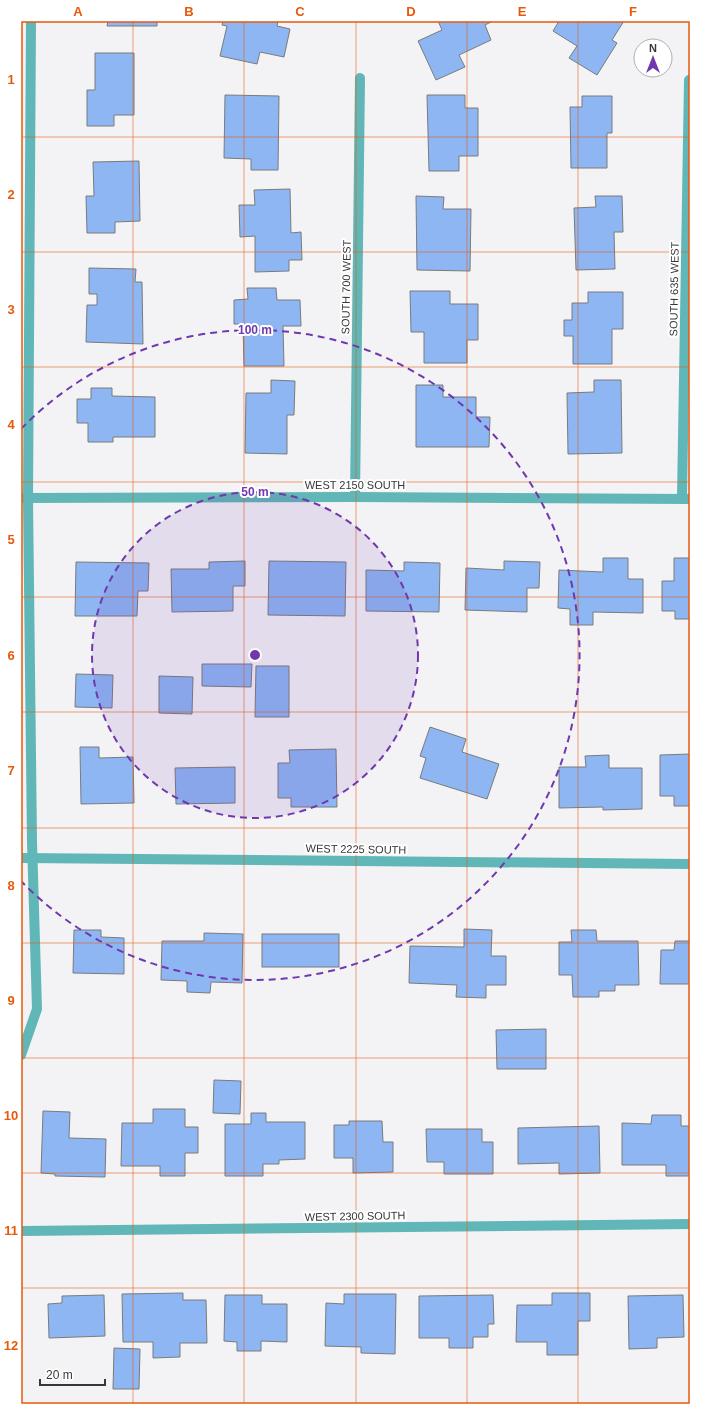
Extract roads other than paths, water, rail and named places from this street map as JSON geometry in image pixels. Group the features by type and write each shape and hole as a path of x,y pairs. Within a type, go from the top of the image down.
{"street":[{"path":"21,1055 37,1009 24,498 26,105 31,21"},
{"name":"SOUTH 700 WEST","path":"355,497 360,78"},
{"name":"SOUTH 635 WEST","path":"686,498 689,80"},
{"name":"WEST 2150 SOUTH","path":"24,498 686,498"},
{"name":"WEST 2225 SOUTH","path":"21,858 690,864"},
{"name":"WEST 2300 SOUTH","path":"21,1231 690,1224"}]}
